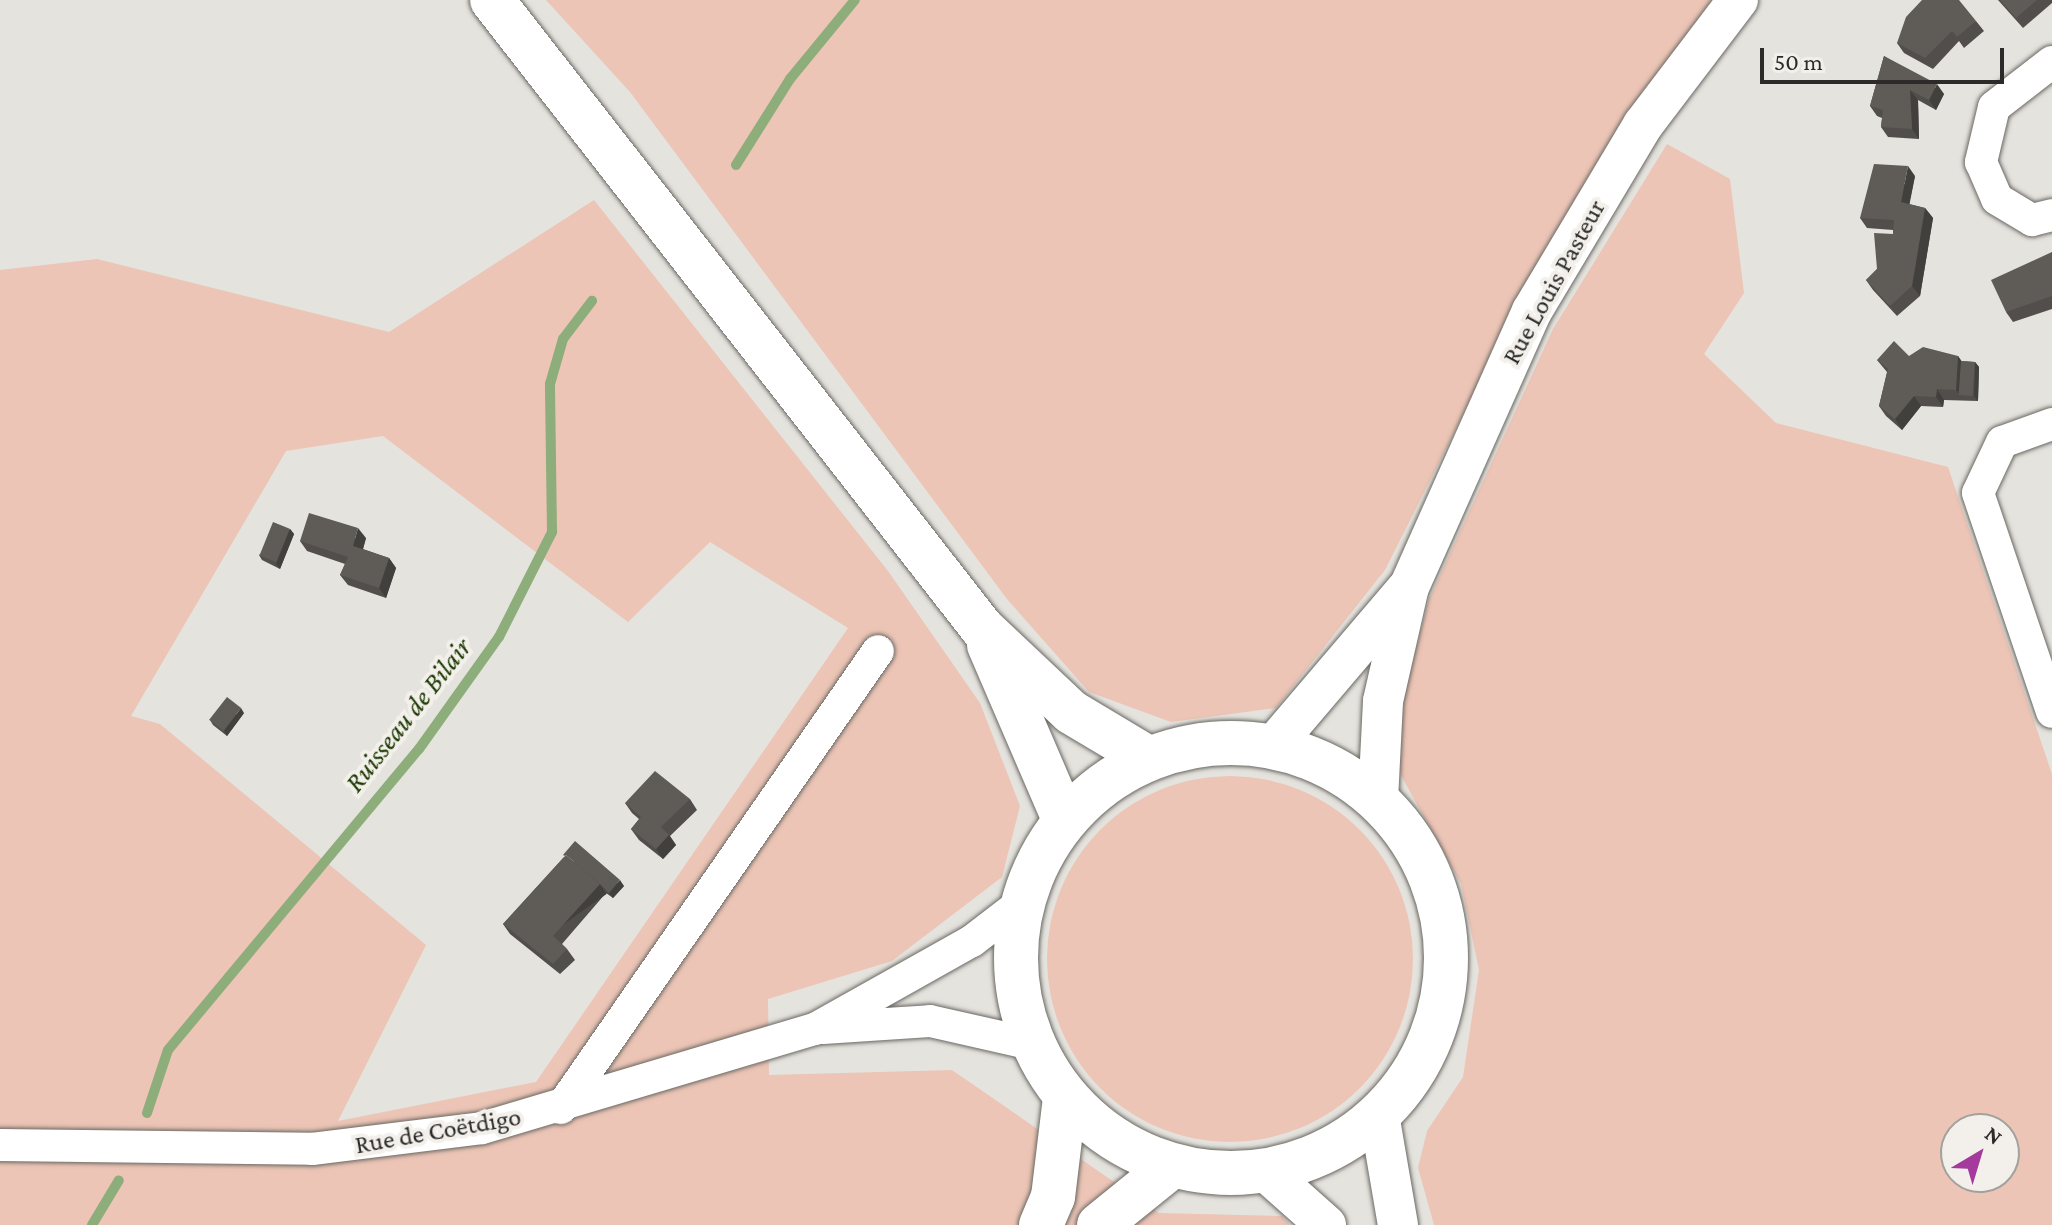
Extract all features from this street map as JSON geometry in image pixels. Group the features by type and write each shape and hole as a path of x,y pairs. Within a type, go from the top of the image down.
{"main road":[{"path":"492,0 982,628 1071,712 1148,758"},
{"path":"982,628 1064,819"},
{"path":"1210,742 1273,746 1329,766 1378,800 1418,850 1442,910 1448,974 1434,1037 1379,1114 1331,1153 1235,1175 1171,1167 1113,1140 1065,1098 1032,1044 1015,983 1024,901 1064,819 1103,784 1148,758 1210,742"},
{"path":"1041,1225 1053,1197 1065,1098"},
{"path":"1099,1225 1171,1167"}],"street":[{"name":"Rue Louis Pasteur","path":"1378,800 1383,701 1409,587 1532,311 1643,125 1738,0"},
{"path":"2052,62 1994,107 1981,162 1997,199 2032,220 2052,215"},
{"path":"2052,424 2002,442 1978,493 2052,712"},
{"name":"Rue Louis Pasteur","path":"1273,746 1409,587"},
{"path":"561,1108 878,651"},
{"name":"Rue de Coëtdigo","path":"0,1145 327,1148 404,1142 561,1108 815,1029 972,941 1024,901"},
{"name":"Rue de Coëtdigo","path":"815,1029 930,1021 1032,1044"},
{"path":"1379,1114 1398,1225"},
{"path":"1264,1170 1326,1225"}],"shaded area":[{"path":"546,0 1718,0 1553,236 1385,570 1276,708 1171,722 1089,692 1007,599 630,92"},
{"path":"1667,144 1730,179 1744,293 1704,354 1776,423 1948,467 2052,774 2052,1225 1434,1225 1418,1168 1427,1131 1463,1077 1479,970 1461,884 1398,770 1395,726 1429,599 1553,329"},
{"path":"594,200 888,571 980,703 1020,806 1002,877 892,961 768,999 769,1075 952,1070 1159,1213 1282,1216 1290,1225 0,1225 0,270 97,259 389,332","holes":["383,436 628,622 710,542 848,628 536,1082 338,1121 426,945 160,724 131,716 286,451"]},
{"path":"1230,776 1266,780 1300,790 1331,807 1359,830 1382,858 1399,889 1409,923 1413,959 1409,995 1399,1029 1382,1060 1359,1088 1331,1111 1300,1128 1266,1138 1230,1142 1194,1138 1160,1128 1129,1111 1101,1088 1078,1060 1061,1029 1051,995 1047,959 1051,923 1061,889 1078,858 1101,830 1129,807 1160,790 1194,780"}],"building":[{"path":"1922,0 1959,0 1976,21 1957,37 1952,31 1925,58 1897,43 1906,17"},
{"path":"2000,0 2037,0 2016,18"},
{"path":"1884,56 1937,84 1929,100 1910,90 1912,129 1881,127 1883,110 1870,106"},
{"path":"1874,164 1908,166 1901,202 1925,208 1912,286 1890,306 1866,280 1877,269 1874,233 1893,234 1894,220 1860,218"},
{"path":"2052,252 2052,296 2006,312 1991,280"},
{"path":"1894,341 1909,356 1923,347 1958,356 1956,390 1937,389 1936,397 1914,396 1895,419 1879,406 1888,369 1877,360"},
{"path":"1961,361 1975,362 1973,396 1959,395"},
{"path":"309,513 358,528 353,546 389,558 379,588 340,575 348,557 300,541"},
{"path":"273,522 290,529 276,562 260,555"},
{"path":"227,697 241,708 223,731 209,720"},
{"path":"655,771 690,799 661,827 669,835 656,849 631,829 641,817 625,803"},
{"path":"575,841 620,880 609,893 563,855"},
{"path":"566,855 600,884 553,936 567,949 553,964 503,924"}],"waterway":[{"name":"Ruisseau de Bilair","path":"736,165 790,79 855,0"},
{"name":"Ruisseau de Bilair","path":"147,1113 168,1050 419,749 499,637 552,532 550,384 563,339 592,301"},
{"name":"Ruisseau de Bilair","path":"92,1225 119,1180"}]}
